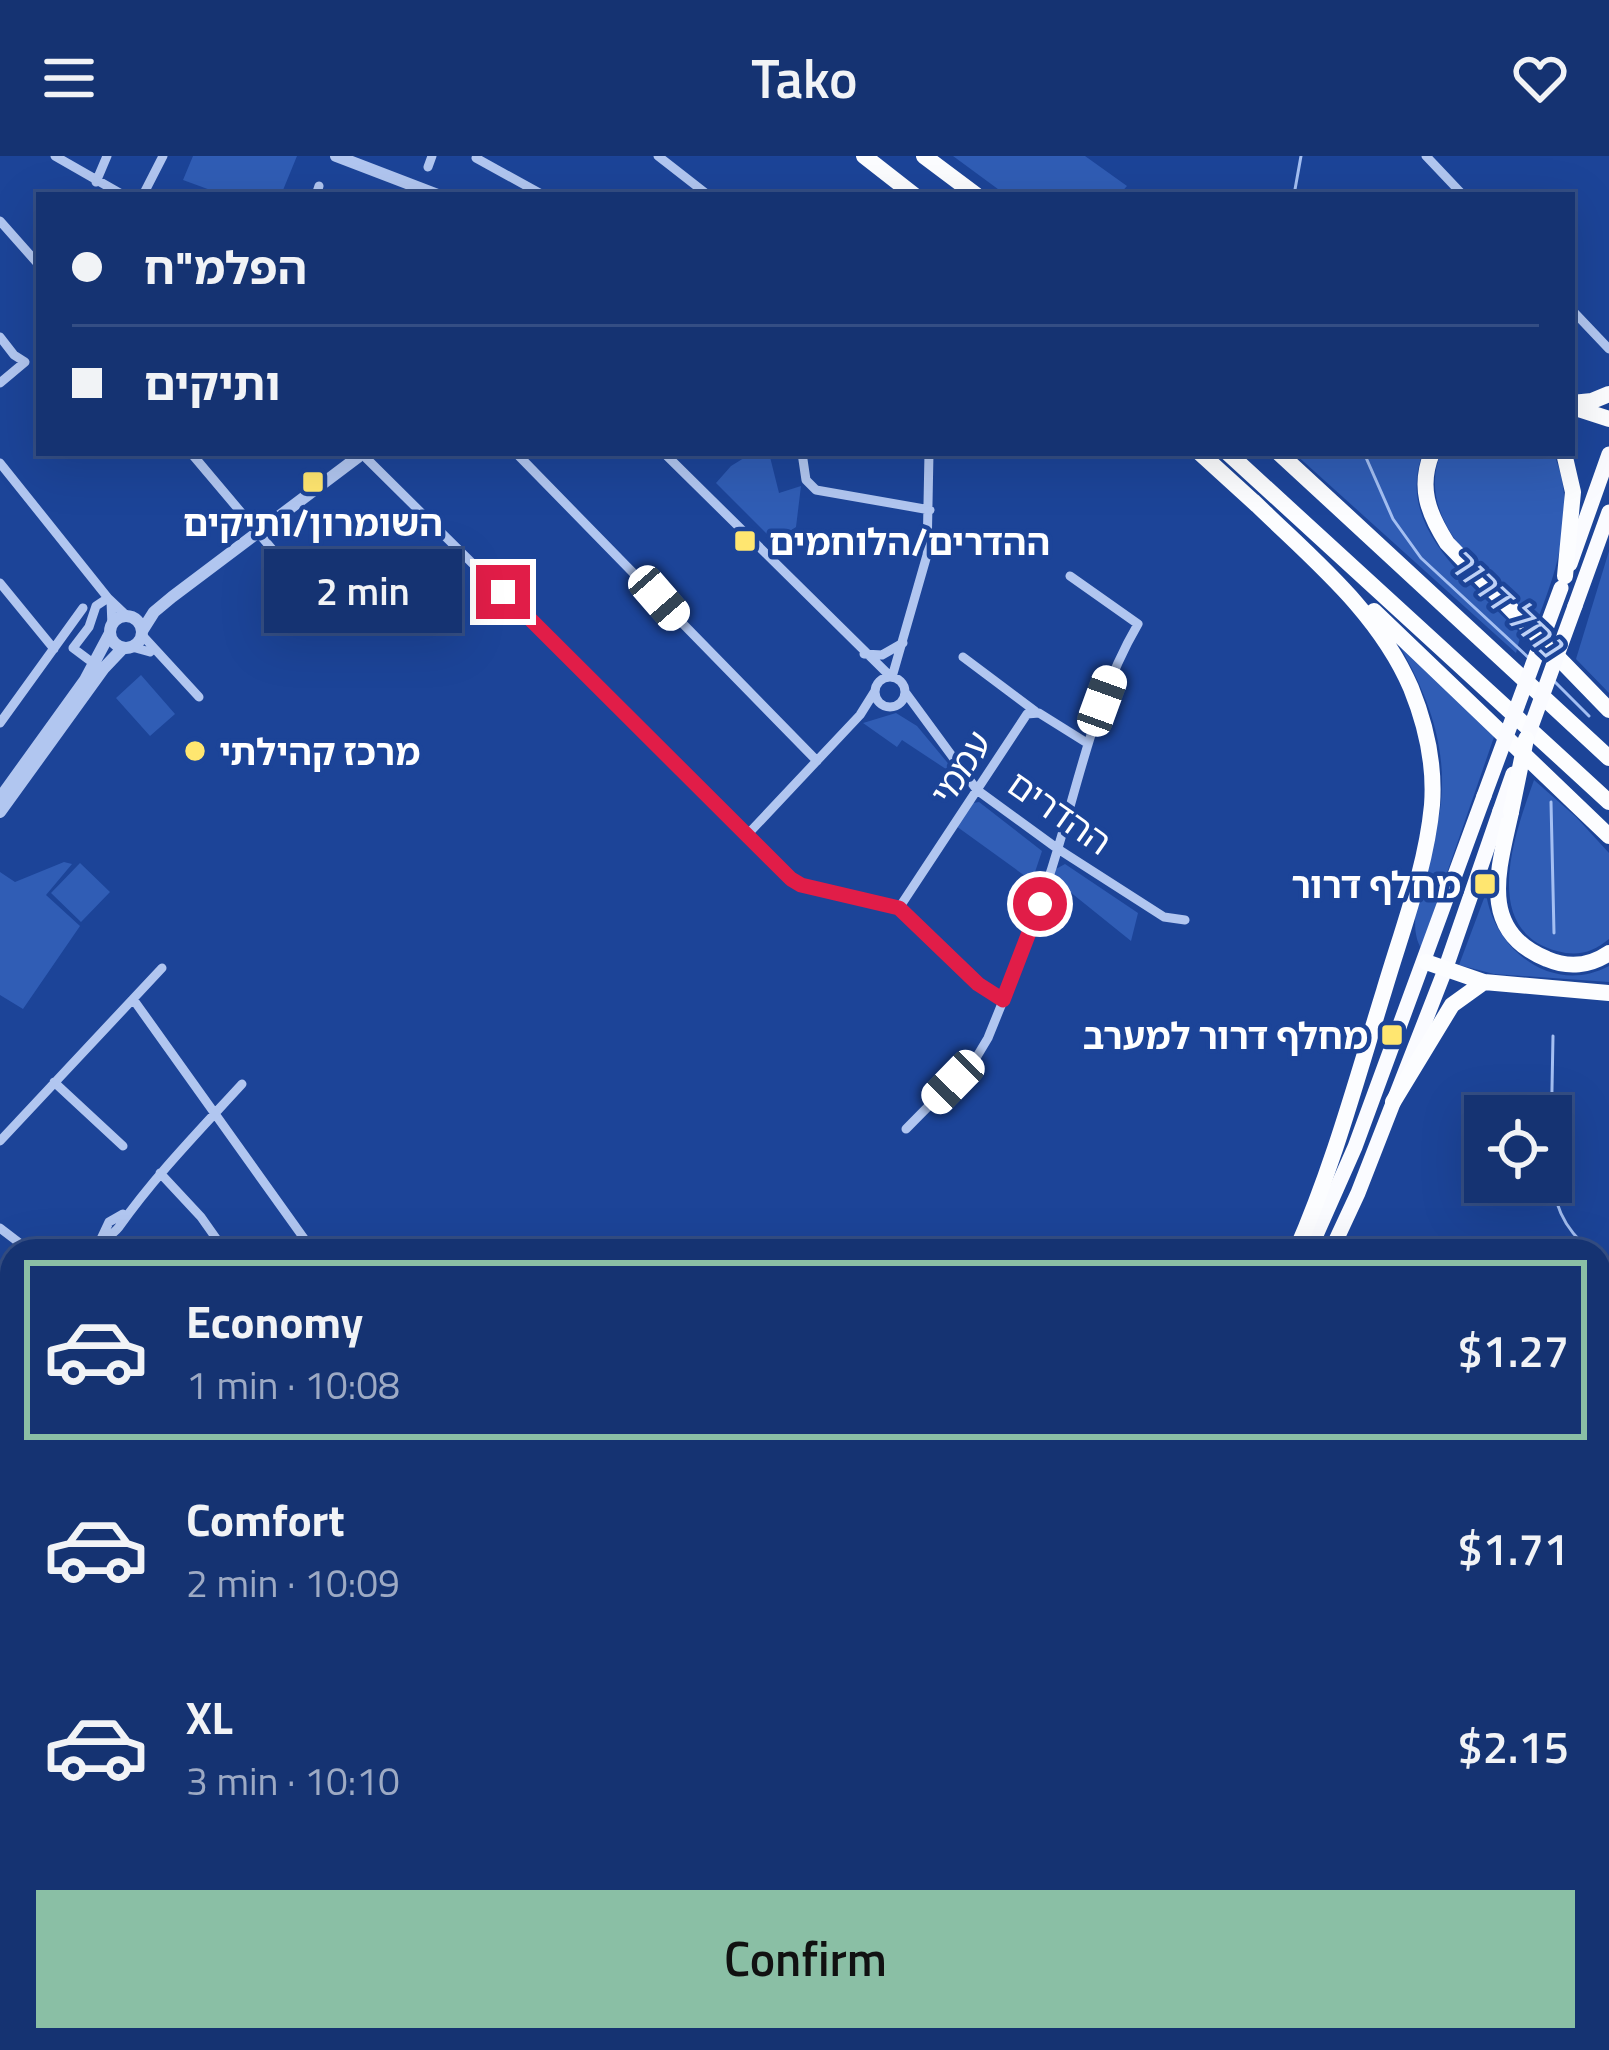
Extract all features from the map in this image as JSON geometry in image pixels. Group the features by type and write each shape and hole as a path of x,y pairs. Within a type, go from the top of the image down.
{"highway":[{"path":"864,156 910,192"},
{"path":"922,156 969,192"},
{"path":"1575,404 1609,394"},
{"path":"1575,406 1609,419"},
{"path":"1203,456 1417,651 1609,836"},
{"path":"1231,456 1609,802"},
{"path":"1282,456 1609,758"},
{"path":"1431,456 1424,477 1425,494 1447,544 1609,710"},
{"path":"1563,582 1573,492 1565,456"},
{"path":"1253,501 1378,629 1421,715 1432,775 1427,834 1412,897 1336,1148 1301,1239"},
{"path":"1526,740 1506,812 1497,893 1504,922 1526,948 1555,962 1586,964 1609,953"},
{"path":"1426,962 1484,982 1609,993"},
{"path":"1393,1102 1452,1005 1484,982"}],"main road":[{"path":"1315,1239 1426,962 1609,454"},
{"path":"1526,740 1609,512"},
{"path":"1336,1239 1506,812"}],"street":[{"path":"55,156 117,192"},
{"path":"95,182 107,156"},
{"path":"145,192 163,156"},
{"path":"335,156 430,192"},
{"path":"658,156 704,192"},
{"path":"1426,156 1460,192"},
{"path":"476,158 538,192"},
{"path":"0,220 36,262"},
{"path":"1575,313 1609,349"},
{"path":"0,338 14,356 26,362 0,383"},
{"path":"193,456 337,626"},
{"path":"111,629 136,625 358,456"},
{"path":"360,456 796,883 899,908 978,984 1003,1000"},
{"path":"519,456 817,760"},
{"path":"802,456 806,480 816,490 930,510"},
{"path":"746,835 860,715 876,687 891,677 924,573 929,456"},
{"path":"673,457 864,654 900,680 905,692 902,700 860,715"},
{"path":"0,463 109,599 199,697"},
{"path":"906,1129 976,1058 1003,1000 1058,849 1087,743 1117,660 1138,624 1070,576"},
{"path":"0,583 54,649"},
{"path":"109,599 116,644 160,657"},
{"path":"89,661 73,648 89,627 96,606 109,599"},
{"path":"0,723 4,707 83,608"},
{"path":"0,812 104,668 128,648 136,625"},
{"path":"0,798 85,680 111,629"},
{"path":"864,654 882,655 903,644"},
{"path":"864,654 875,671 878,701 888,707"},
{"path":"963,657 1035,711"},
{"name":"ההדרים","path":"905,692 977,790 1164,917 1184,920"},
{"name":"ההדרים","path":"888,707 924,722"},
{"name":"עממי","path":"899,908 1027,714 1035,711 1087,743"},
{"path":"0,1141 162,968"},
{"path":"133,999 305,1239"},
{"path":"54,1082 123,1146"},
{"path":"101,1239 109,1222 128,1211 242,1084"},
{"path":"160,1173 217,1239"}],"shaded area":[{"path":"193,156 297,156 282,192 216,192 183,180"},
{"path":"953,156 1085,156 1127,186 1122,192 1002,192"},
{"path":"747,456 770,456 779,493 801,486 796,527 775,542 716,483"},
{"path":"1297,456 1422,456 1417,480 1419,506 1429,531 1462,575 1521,634 1516,653"},
{"path":"1440,456 1554,456 1564,496 1562,540 1535,626 1461,548 1438,503 1435,478"},
{"path":"1609,551 1609,693 1576,659"},
{"path":"1397,641 1494,737 1421,948 1415,917 1441,802 1441,759 1425,699"},
{"path":"141,675 175,714 150,736 116,698"},
{"path":"896,713 917,726 961,779 902,740 897,747 863,723"},
{"path":"1534,780 1609,853 1609,939 1585,952 1557,951 1533,940 1518,923 1510,902 1512,852"},
{"path":"979,802 1042,851 1032,881 956,826 973,803"},
{"path":"64,862 72,864 46,895 80,926 23,1009 0,995 0,872 15,882"},
{"path":"80,863 110,892 81,922 51,893"},
{"path":"1065,864 1138,913 1131,941 1054,879 1056,869"},
{"path":"1486,893 1501,933 1530,962 1567,975 1609,966 1609,982 1494,974 1459,965"}],"waterway":[{"name":"נחל דרור","path":"1295,192 1301,156"},
{"name":"נחל דרור","path":"1365,456 1393,519 1421,558 1530,659"},
{"name":"נחל דרור","path":"1554,681 1589,716"},
{"name":"נחל דרור","path":"1551,802 1554,933"},
{"name":"נחל דרור","path":"1552,1095 1553,1036"},
{"name":"נחל דרור","path":"1558,1203 1579,1239"}],"place":[{"name":"השומרון/ותיקים","path":"313,482"},
{"name":"ההדרים/הלוחמים","path":"745,541"},
{"name":"מרכז קהילתי","path":"195,751"},
{"name":"מחלף דרור","path":"1485,884"},
{"name":"מחלף דרור למערב","path":"1392,1035"}],"route":[{"path":"503,592 796,883 899,908 978,984 1003,1000 1040,904"}]}
